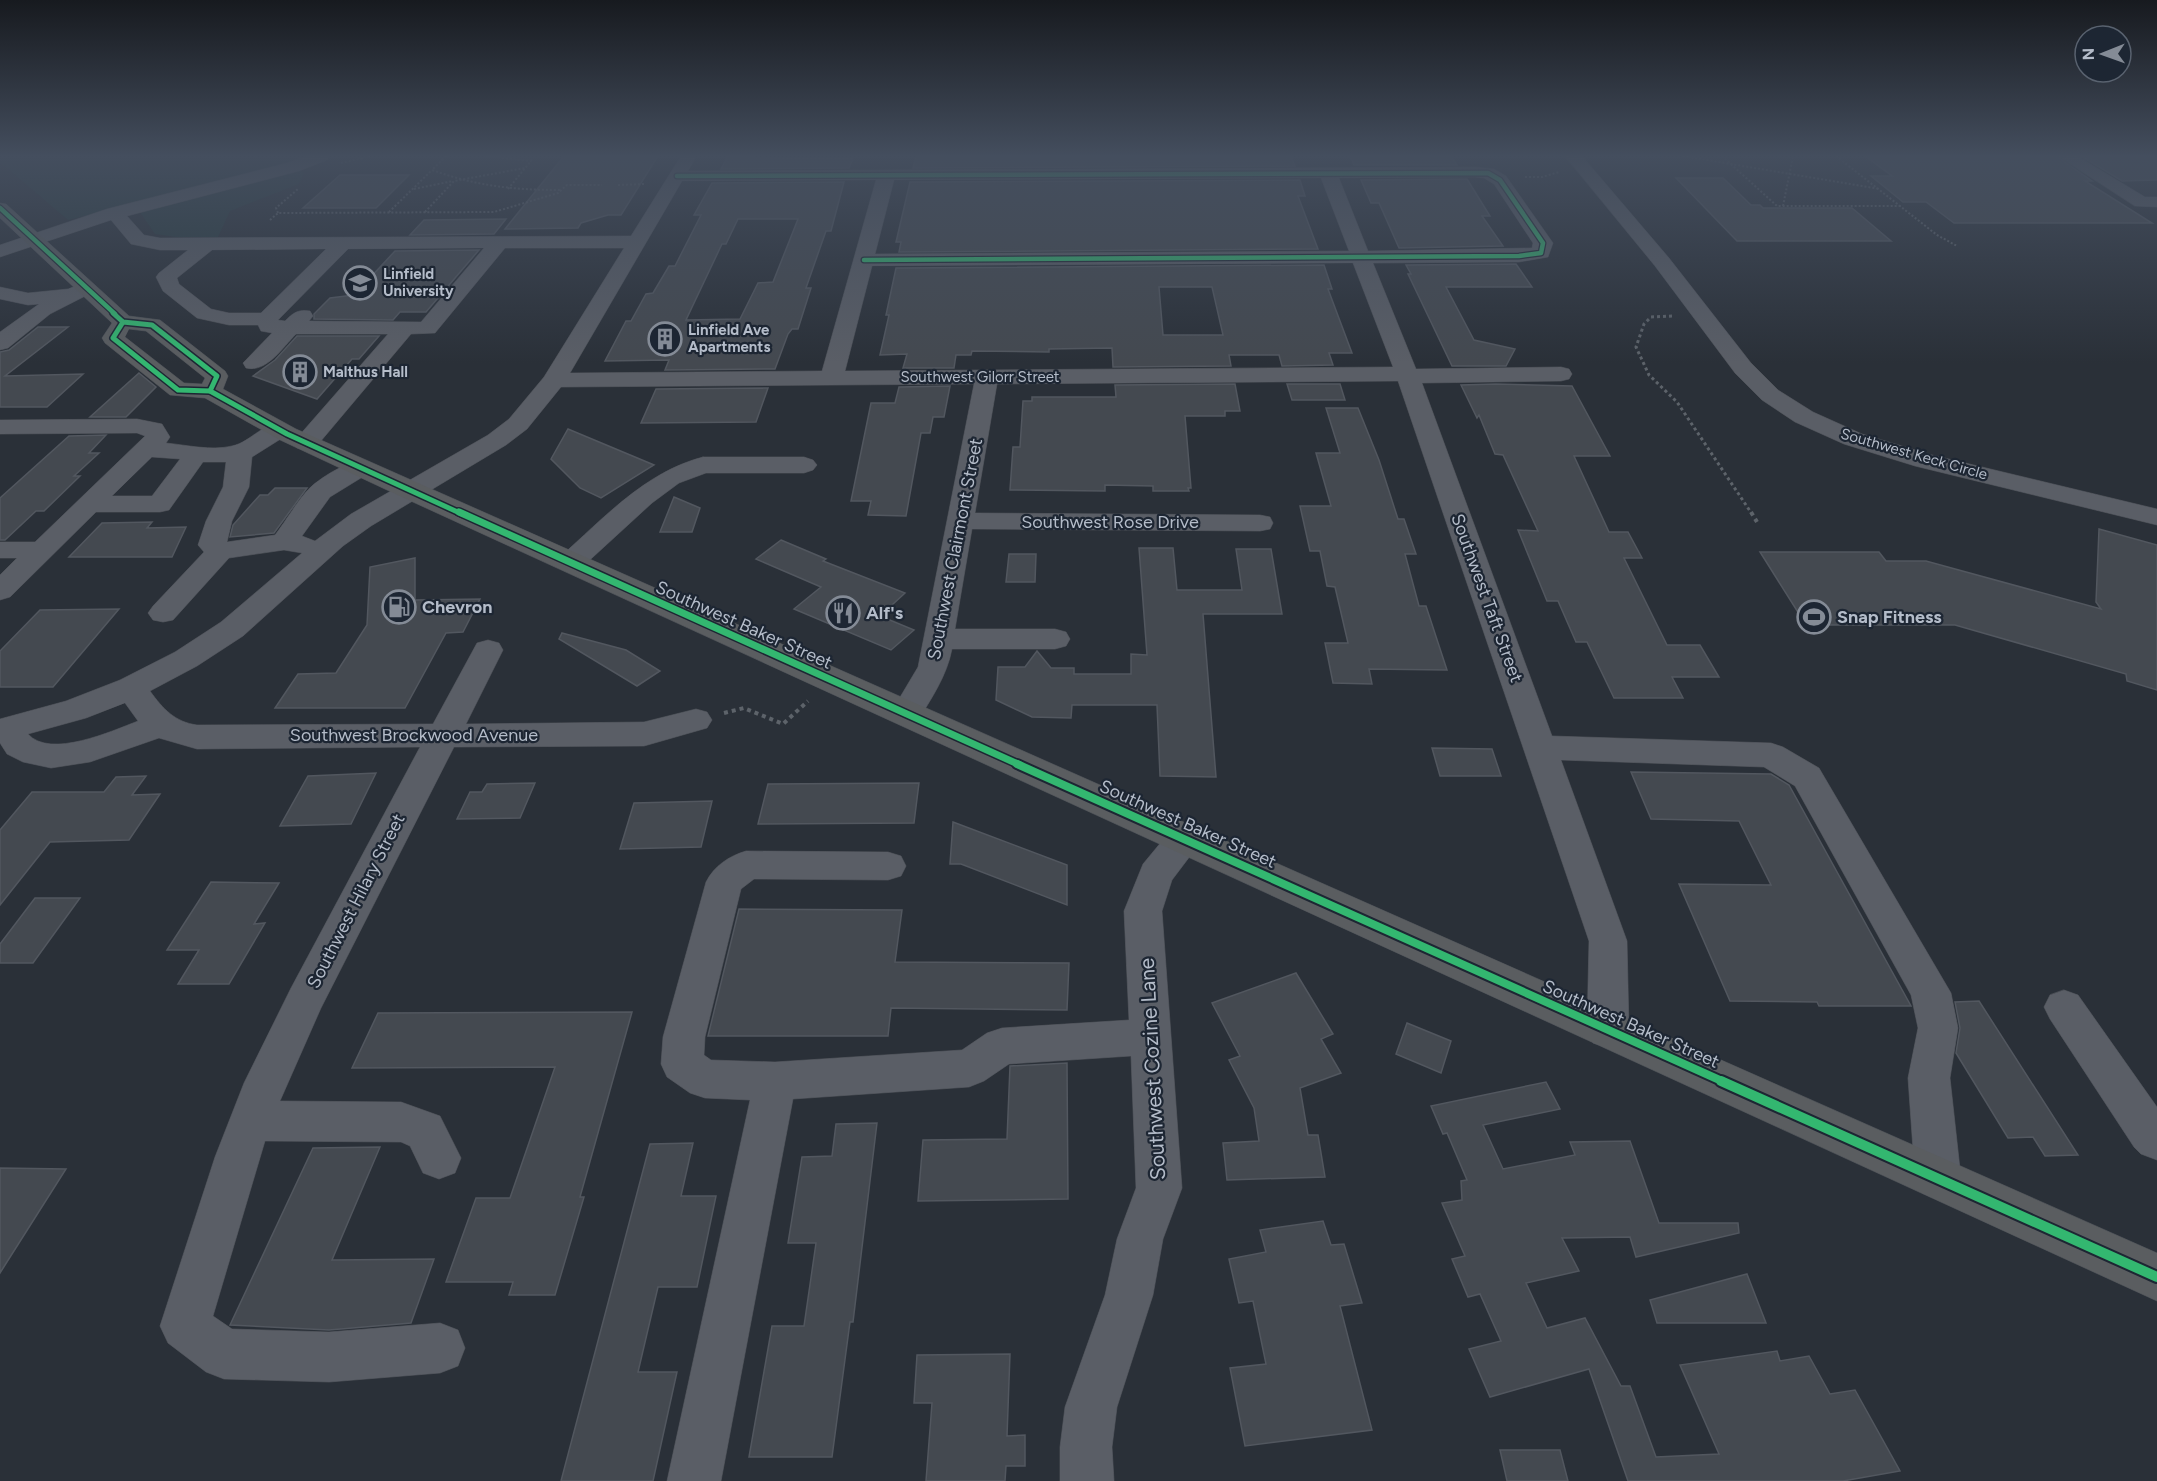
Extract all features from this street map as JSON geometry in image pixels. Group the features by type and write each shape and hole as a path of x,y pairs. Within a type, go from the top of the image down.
{"highway":[{"path":"18,225 123,322 152,325 217,376 210,391"},
{"name":"Southwest Baker Street","path":"123,322 113,338 178,390 210,391 278,430 360,468 2157,1277"}],"street":[{"path":"0,251 78,225"},
{"path":"125,225 138,240 160,244 637,242"},
{"path":"4,729 75,710 131,688 186,659 232,629 323,549 361,520 497,440 518,424 554,380 647,225"},
{"path":"832,378 873,225"},
{"name":"Southwest Taft Street","path":"1348,225 1407,375 1608,941 1608,1030"},
{"path":"864,260 1519,256 1542,253 1543,243 1530,225"},
{"name":"Southwest Keck Circle","path":"1631,225 1743,368 1770,394 1804,417 1853,439 1924,460 2157,517"},
{"path":"351,266 373,243"},
{"path":"267,319 270,326 427,328 499,243"},
{"path":"207,244 166,277 170,287 204,314 213,317 267,319 342,244"},
{"path":"0,292 28,299 60,295 86,288"},
{"path":"0,343 43,310 86,288"},
{"path":"254,363 314,305"},
{"path":"306,443 405,328"},
{"name":"Southwest Gilorr Street","path":"554,380 1562,374"},
{"name":"Southwest Clairmont Street","path":"906,714 933,668 987,377"},
{"path":"0,427 137,426 149,439 167,449 195,456 240,453 278,430"},
{"path":"0,591 89,504 149,439"},
{"path":"220,551 212,545 219,521 236,487 240,453"},
{"path":"89,504 160,504 195,456"},
{"path":"570,563 643,497 670,478 703,465 804,465"},
{"path":"284,542 321,491 360,468"},
{"name":"Southwest Rose Drive","path":"960,521 1260,523"},
{"path":"164,613 220,551 284,542 323,549"},
{"path":"0,550 43,550"},
{"path":"938,639 1054,639"},
{"name":"Southwest Hilary Street","path":"440,1348 329,1358 224,1354 185,1326 244,1139 265,1083 305,1000 488,650"},
{"name":"Southwest Brockwood Avenue","path":"131,688 154,720 181,735 197,736 644,734 696,720"},
{"path":"4,729 22,747 40,756 95,749 161,725"},
{"path":"1539,747 1771,755 1807,777 1931,993 1938,1028 1929,1078 1938,1178"},
{"name":"Southwest Cozine Lane","path":"1087,1481 1086,1447 1091,1407 1129,1294 1140,1239 1159,1188 1143,911 1156,874 1185,839"},
{"path":"888,866 746,865 724,882 684,1038 682,1064 705,1079 775,1081 969,1068 1002,1046 1151,1037"},
{"path":"2064,1007 2153,1135"},
{"path":"694,1481 775,1081"},
{"path":"244,1139 401,1122 424,1131 439,1158"}],"path":[{"path":"232,244 260,225"},
{"path":"1928,225 1957,246"},
{"path":"1702,316 1651,317 1644,324 1636,347 1649,375 1677,402 1757,522"},
{"path":"696,720 744,708 783,724 831,680"}],"green space":[{"path":"149,225 223,225 218,237 176,237 155,234"}],"building":[{"path":"419,225 501,225 494,234 410,235"},
{"path":"508,225 580,225 578,228 505,229"},
{"path":"696,225 735,225 726,244 722,244 686,320 740,319 758,283 773,282 796,225 833,225 831,231 826,231 806,288 811,288 798,329 792,329 788,334 775,369 665,370 669,360 605,361 626,321 631,321 646,294 653,293 669,266 675,266"},
{"path":"900,225 1309,225 1318,249 899,252 901,242 896,242"},
{"path":"1389,225 1488,225 1503,246 1399,248"},
{"path":"1722,225 1872,225 1891,241 1737,241"},
{"path":"479,250 426,312 400,312 393,320 314,319 314,314 330,298 354,295 395,251"},
{"path":"1516,264 1532,287 1446,287 1474,340 1515,349 1506,366 1452,366 1408,274 1411,274 1406,265"},
{"path":"1324,265 1332,289 1328,289 1352,353 1329,353 1333,365 1282,366 1279,355 1229,355 1231,366 1113,367 1112,348 1049,349 1049,352 972,351 971,355 956,355 954,368 903,368 907,354 880,355 896,268","holes":["1159,287 1212,287 1223,335 1163,335"]},
{"path":"38,327 68,327 5,376 83,374 47,407 0,407 0,352 9,350"},
{"name":"Malthus Hall","path":"297,336 379,336 359,359 352,359 317,399 253,376 275,360"},
{"path":"139,373 156,387 126,417 90,417"},
{"path":"1235,384 1240,411 1225,411 1225,416 1185,416 1191,488 1188,488 1189,491 1153,491 1153,486 1105,485 1105,491 1010,490 1013,447 1020,447 1023,401 1032,401 1032,397 1116,397 1115,385"},
{"path":"1287,384 1340,384 1345,400 1292,400"},
{"path":"1461,385 1572,386 1610,456 1574,456 1609,532 1628,532 1642,558 1624,558 1667,645 1700,645 1719,677 1672,677 1683,698 1614,698 1587,642 1576,642 1558,601 1547,601 1518,530 1538,531 1503,455 1495,454 1479,415 1477,418"},
{"path":"950,386 944,417 933,417 930,433 921,433 906,516 868,515 871,501 851,501 871,403 895,403 899,387"},
{"path":"768,388 756,422 641,423 656,389"},
{"path":"1326,408 1358,408 1379,460 1398,519 1404,519 1416,554 1405,554 1419,606 1426,606 1447,670 1369,669 1372,684 1333,683 1325,643 1348,643 1335,587 1327,586 1320,551 1310,551 1300,506 1331,506 1316,453 1340,453"},
{"path":"568,429 654,465 601,498 580,488 551,459"},
{"path":"106,435 89,453 99,453 74,476 80,476 44,511 36,511 5,540 0,540 0,498 69,436"},
{"path":"275,488 307,488 274,533 230,537 233,525 260,495 268,495"},
{"path":"674,497 700,508 692,532 660,532"},
{"path":"152,522 147,528 186,527 172,557 69,557 102,523"},
{"path":"2099,529 2157,545 2157,690 2127,681 2126,674 1955,625 1806,625 1760,552 1879,552 1886,561 1926,561 2101,609 2096,602"},
{"path":"781,540 826,559 823,561 905,593 880,616 914,630 891,650 794,609 821,587 756,559"},
{"path":"1139,548 1173,548 1177,590 1242,590 1236,549 1271,549 1282,614 1203,614 1216,777 1160,776 1157,705 1072,705 1071,718 1032,717 996,700 998,667 1025,667 1037,651 1051,668 1074,668 1074,674 1131,674 1131,654 1147,655"},
{"path":"1009,554 1036,554 1035,582 1006,582"},
{"path":"415,558 415,600 480,599 463,632 446,633 405,708 275,708 298,674 336,673 367,625 370,567"},
{"path":"119,609 53,687 0,687 0,651 40,610"},
{"path":"562,633 626,650 660,671 637,686 559,639"},
{"path":"1432,748 1492,749 1501,776 1440,776"},
{"path":"1631,772 1771,774 1789,785 1911,1006 1819,1006 1817,1002 1730,1001 1679,884 1771,885 1739,821 1651,819"},
{"path":"376,773 351,824 280,826 308,776"},
{"path":"146,776 132,795 160,794 129,840 50,842 0,905 0,830 32,792 104,792 116,777"},
{"path":"535,783 520,818 457,819 470,792 482,792 487,784"},
{"path":"919,783 914,823 758,824 768,784"},
{"path":"712,801 701,847 620,849 634,803"},
{"path":"953,822 1067,865 1067,905 961,864 950,864"},
{"path":"211,882 279,883 254,924 265,923 229,984 178,984 199,950 167,950"},
{"path":"35,898 80,898 33,963 0,963 0,944"},
{"path":"739,909 902,910 895,962 1069,963 1067,1010 891,1008 888,1036 708,1036"},
{"path":"1296,973 1333,1034 1321,1039 1341,1073 1300,1088 1308,1135 1318,1135 1325,1177 1227,1180 1223,1143 1259,1141 1254,1108 1229,1060 1240,1056 1212,1003"},
{"path":"1979,1001 2078,1155 2045,1156 2033,1137 2008,1138 1956,1053 1960,1028 1955,1002"},
{"path":"632,1012 580,1197 584,1197 555,1295 509,1295 513,1282 446,1282 476,1198 510,1198 555,1067 352,1068 378,1013"},
{"path":"1407,1023 1451,1041 1441,1073 1396,1054"},
{"path":"1067,1063 1068,1199 918,1201 923,1140 1007,1139 1010,1066"},
{"path":"1546,1082 1560,1109 1483,1125 1503,1169 1575,1155 1570,1142 1630,1141 1659,1223 1738,1223 1739,1233 1636,1257 1630,1237 1562,1238 1579,1271 1526,1283 1547,1328 1585,1318 1621,1386 1630,1386 1656,1457 1719,1454 1680,1365 1777,1351 1780,1361 1809,1356 1830,1394 1855,1390 1900,1471 1843,1481 1628,1481 1589,1369 1490,1397 1469,1349 1501,1341 1480,1294 1468,1297 1452,1259 1465,1256 1442,1203 1462,1200 1461,1181 1467,1180 1447,1133 1443,1134 1431,1106"},
{"path":"877,1123 853,1322 850,1322 832,1457 749,1457 772,1326 804,1326 816,1243 788,1243 802,1157 832,1156 836,1124"},
{"path":"693,1143 681,1196 716,1196 697,1287 658,1287 638,1372 677,1372 653,1481 561,1481 650,1144"},
{"path":"380,1147 332,1260 434,1259 411,1323 329,1330 230,1325 313,1148"},
{"path":"0,1168 66,1169 0,1273"},
{"path":"1323,1221 1331,1245 1344,1244 1362,1303 1340,1306 1372,1430 1245,1446 1230,1368 1266,1364 1253,1301 1239,1303 1229,1259 1266,1252 1260,1230"},
{"path":"1747,1274 1766,1323 1657,1323 1650,1300"},
{"path":"1010,1354 1007,1436 1025,1435 1025,1466 1006,1466 1005,1481 926,1481 932,1403 914,1403 917,1355"},
{"path":"1500,1450 1560,1450 1568,1481 1507,1481"}],"cycle path":[{"path":"18,225 123,322 152,325 217,376 210,391"},
{"path":"864,260 1519,256 1541,253 1543,243 1531,225"},
{"path":"123,322 113,338 178,390 210,391 287,434 411,491 2157,1277"}],"place":[{"name":"Linfield University","path":"360,283"},
{"name":"Linfield Ave Apartments","path":"665,339"},
{"name":"Malthus Hall","path":"300,372"},
{"name":"Chevron","path":"399,607"},
{"name":"Alf's","path":"843,613"},
{"name":"Snap Fitness","path":"1814,617"}]}
